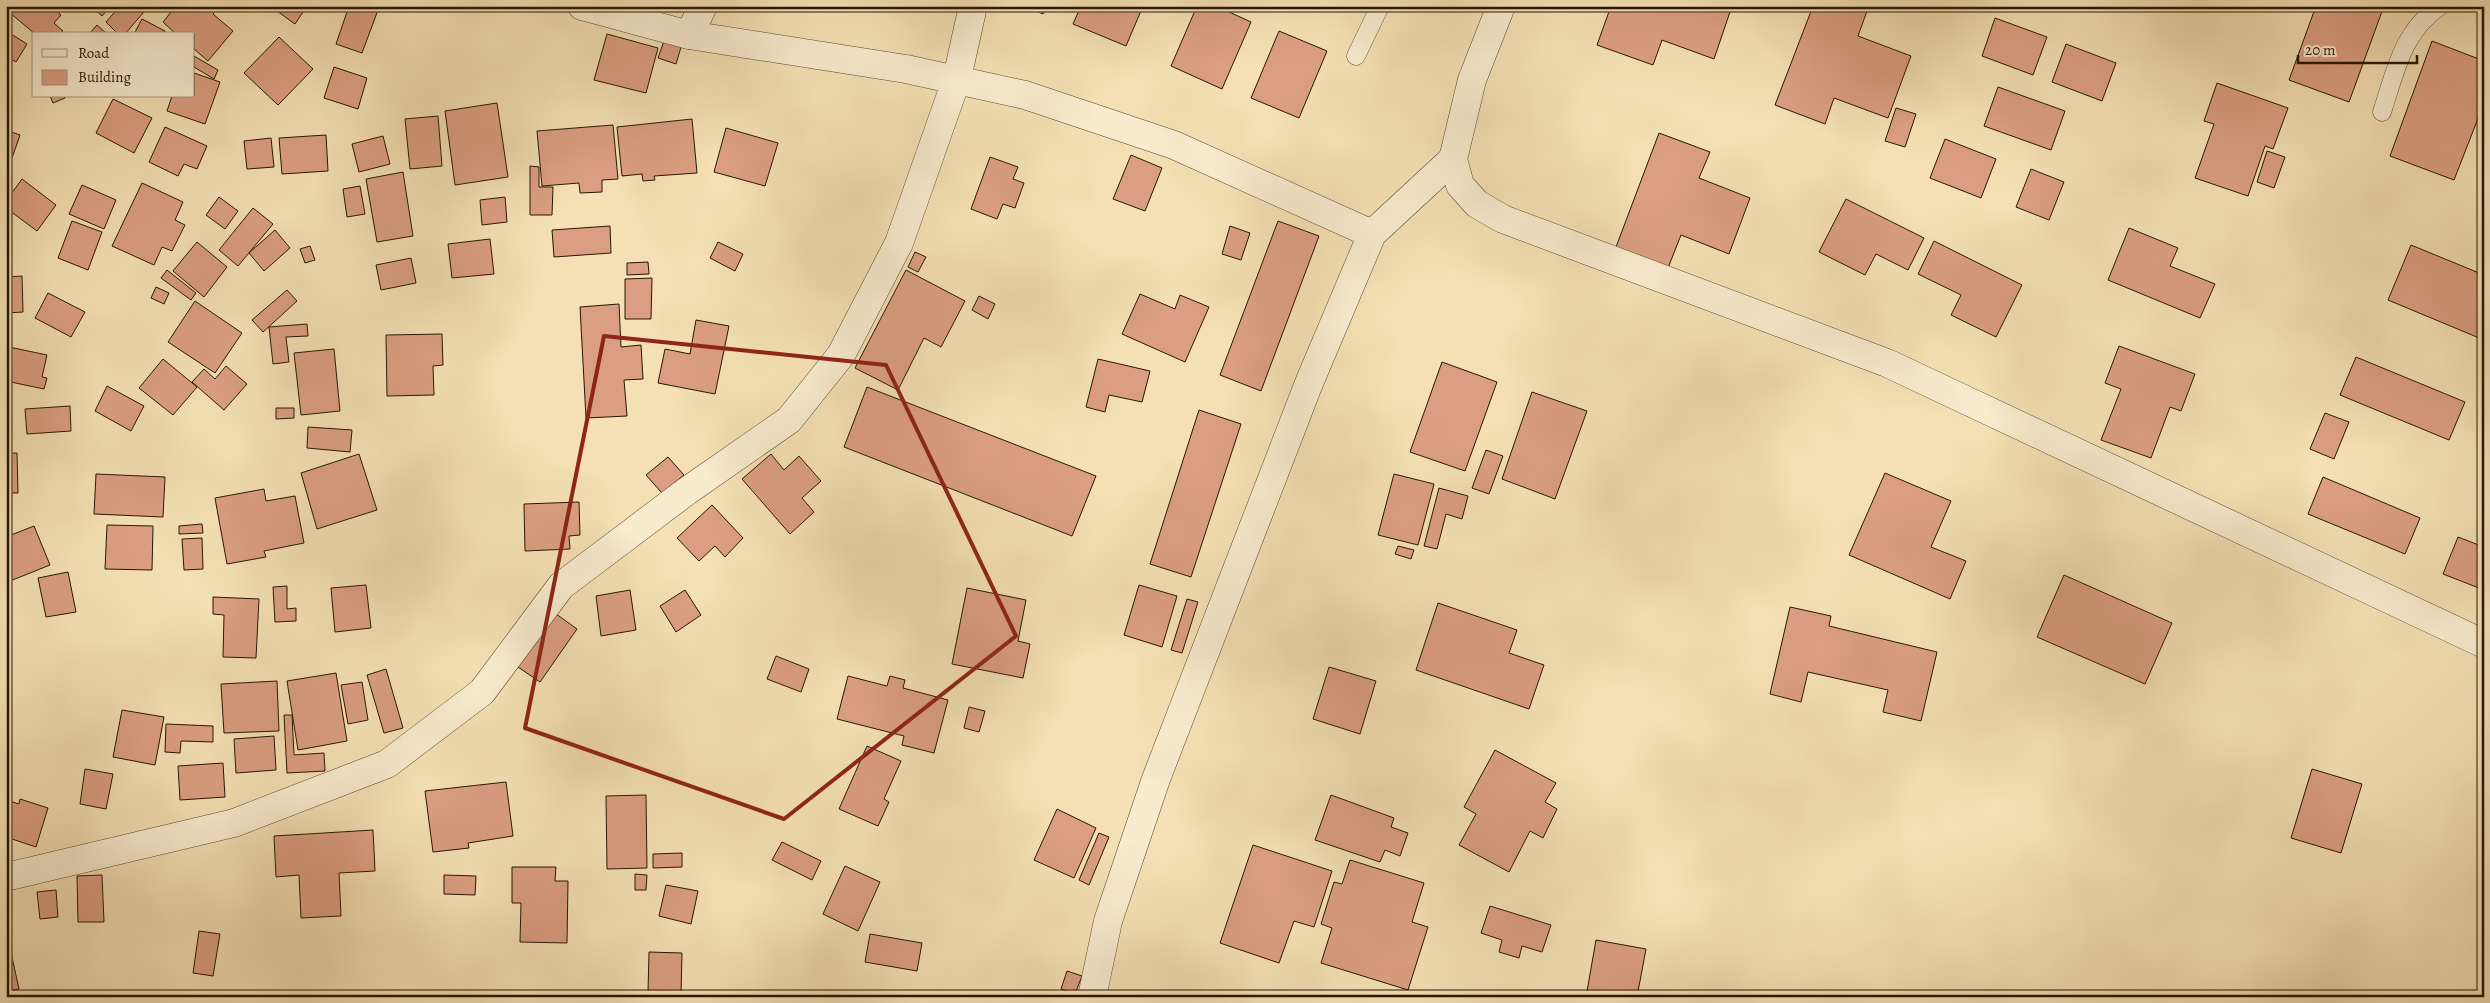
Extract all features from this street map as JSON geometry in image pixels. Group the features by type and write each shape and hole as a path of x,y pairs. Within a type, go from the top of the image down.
{"street":[{"path":"582,6 689,35 957,78 1025,95 1174,145 1372,234"},
{"path":"689,35 703,6"},
{"path":"6,877 234,823 387,764 482,692 561,586 687,491 789,420 841,355 899,243 957,78 973,6"},
{"path":"1501,6 1472,80 1453,159 1460,185 1476,204 1503,219 1887,363 2484,644"},
{"path":"1092,997 1108,921 1156,779 1309,383 1372,234 1453,159"}],"lane":[{"path":"1356,56 1380,6"},
{"path":"2382,112 2407,40 2427,15 2440,6"}],"highlighted area":[{"path":"604,336 886,365 1016,636 784,819 525,728"}],"building":[{"path":"14,6 51,6 61,15 54,23 63,31 33,32 9,12"},
{"path":"91,6 111,6 102,16"},
{"path":"120,6 149,6 127,32 116,32 106,22"},
{"path":"164,6 220,6 213,14 233,31 208,61 195,50 195,32 174,32 163,22 171,12"},
{"path":"280,6 307,6 295,24 277,11"},
{"path":"349,6 367,6 378,10 362,53 336,44"},
{"path":"1026,6 1047,6 1043,14"},
{"path":"1081,6 1143,6 1126,46 1073,24"},
{"path":"1197,6 1216,6 1251,22 1222,89 1171,66"},
{"path":"1611,6 1732,6 1714,59 1662,40 1653,65 1597,45"},
{"path":"1813,6 1853,6 1867,11 1858,36 1911,56 1888,118 1834,98 1825,124 1775,105"},
{"path":"2316,6 2384,6 2349,102 2289,80"},
{"path":"1995,18 2047,37 2033,75 1982,56"},
{"path":"142,19 165,31 165,32 135,32"},
{"path":"97,25 105,32 91,32"},
{"path":"1279,31 1327,51 1299,118 1251,98"},
{"path":"8,32 27,44 16,62 6,56"},
{"path":"607,34 658,48 646,93 594,80"},
{"path":"279,37 313,69 278,105 244,73"},
{"path":"665,38 682,44 676,64 658,58"},
{"path":"2432,41 2484,61 2484,103 2454,180 2390,156"},
{"path":"2066,44 2116,63 2102,101 2052,82"},
{"path":"195,57 218,70 214,79 195,68"},
{"path":"334,67 367,78 358,109 324,98"},
{"path":"195,73 220,82 205,124 167,111 171,98 195,98"},
{"path":"2217,83 2288,108 2273,149 2265,146 2248,196 2195,178 2214,124 2204,121"},
{"path":"1998,87 2065,111 2051,150 1984,126"},
{"path":"51,98 65,98 53,103"},
{"path":"113,99 152,118 134,153 96,133"},
{"path":"497,103 508,177 455,185 445,111"},
{"path":"1896,108 1916,114 1905,147 1885,141"},
{"path":"438,116 442,166 410,169 405,119"},
{"path":"692,119 697,173 654,176 655,180 643,181 642,174 622,176 617,127"},
{"path":"613,125 618,179 602,180 602,192 580,193 579,183 542,186 537,131"},
{"path":"165,127 207,146 197,169 184,164 178,176 149,162"},
{"path":"726,128 778,143 765,186 714,172"},
{"path":"6,130 20,135 12,158 6,156"},
{"path":"1659,133 1710,152 1699,178 1750,198 1729,254 1681,235 1668,268 1616,247"},
{"path":"326,135 328,171 282,174 279,138"},
{"path":"383,136 390,164 359,172 352,144"},
{"path":"271,138 274,167 247,169 244,141"},
{"path":"1945,139 1996,159 1981,198 1930,178"},
{"path":"2267,151 2285,157 2274,188 2257,182"},
{"path":"1131,155 1162,168 1145,211 1113,199"},
{"path":"990,157 1018,167 1013,179 1024,183 1015,208 1003,204 997,219 971,209"},
{"path":"530,166 539,167 539,187 553,187 552,215 530,215"},
{"path":"2031,169 2064,182 2049,220 2016,207"},
{"path":"403,172 413,236 377,242 366,179"},
{"path":"22,179 56,205 37,231 6,208 6,201"},
{"path":"142,183 183,202 175,220 185,225 172,251 162,247 154,265 112,246"},
{"path":"82,185 116,200 104,229 69,214"},
{"path":"360,186 365,214 347,217 343,189"},
{"path":"219,197 238,211 225,229 206,215"},
{"path":"505,197 507,222 482,225 480,200"},
{"path":"1846,199 1924,238 1908,270 1876,254 1865,275 1819,252"},
{"path":"253,208 273,224 238,266 219,250"},
{"path":"72,221 102,232 88,270 58,258"},
{"path":"1278,221 1319,236 1261,391 1220,375"},
{"path":"610,226 611,253 554,257 552,230"},
{"path":"1230,226 1250,233 1241,260 1222,254"},
{"path":"2129,228 2178,248 2170,266 2215,284 2200,318 2108,280"},
{"path":"275,230 290,248 264,271 249,253"},
{"path":"490,239 494,274 452,278 448,244"},
{"path":"1934,241 2022,285 1996,337 1951,315 1961,295 1918,274"},
{"path":"197,242 227,267 204,297 173,271"},
{"path":"718,242 743,254 735,271 710,258"},
{"path":"2411,245 2484,275 2484,340 2388,300"},
{"path":"310,246 315,260 305,263 300,249"},
{"path":"915,252 926,257 918,272 908,267"},
{"path":"411,258 416,283 381,290 376,265"},
{"path":"648,262 649,274 627,275 627,263"},
{"path":"167,270 196,293 191,300 161,278"},
{"path":"906,270 965,301 941,347 924,338 898,390 855,368"},
{"path":"22,276 23,312 6,313 6,277"},
{"path":"652,278 651,319 625,319 625,279"},
{"path":"156,287 169,293 164,304 151,298"},
{"path":"287,290 297,301 263,332 252,320"},
{"path":"48,293 85,312 71,337 35,318"},
{"path":"1140,294 1175,309 1180,295 1209,307 1185,362 1122,334"},
{"path":"979,296 995,304 988,319 972,310"},
{"path":"195,301 242,333 215,373 168,342"},
{"path":"619,304 621,347 641,345 643,379 624,380 627,416 586,418 580,307"},
{"path":"696,320 729,326 715,394 658,383 665,349 690,354"},
{"path":"307,324 308,336 286,337 289,362 273,364 269,327"},
{"path":"442,334 443,365 433,366 434,395 387,396 386,335"},
{"path":"2119,346 2195,374 2181,411 2170,407 2151,458 2101,440 2121,389 2105,383"},
{"path":"9,347 47,355 42,377 47,378 44,389 6,381 6,362"},
{"path":"334,349 340,411 301,415 294,353"},
{"path":"2356,357 2465,402 2449,440 2340,395"},
{"path":"163,359 197,387 173,415 139,388"},
{"path":"1098,359 1150,371 1142,402 1109,395 1105,412 1086,407"},
{"path":"1442,362 1497,382 1465,471 1410,452"},
{"path":"226,366 247,384 224,410 192,382 204,369 215,379"},
{"path":"107,386 144,406 131,431 95,411"},
{"path":"867,387 1096,476 1072,536 844,447"},
{"path":"1532,392 1587,411 1555,499 1502,479"},
{"path":"70,406 71,431 27,434 25,409"},
{"path":"276,408 294,408 294,418 276,419"},
{"path":"1199,410 1241,424 1191,577 1150,564"},
{"path":"2325,413 2349,422 2334,459 2310,449"},
{"path":"308,427 352,430 350,452 307,448"},
{"path":"1486,450 1503,456 1489,494 1472,488"},
{"path":"6,453 17,453 18,493 6,493"},
{"path":"359,454 377,510 317,529 301,473"},
{"path":"771,454 784,470 799,456 821,481 802,498 814,512 790,534 742,479"},
{"path":"668,457 684,475 662,493 646,475"},
{"path":"1885,473 1951,501 1931,547 1966,561 1950,599 1849,555"},
{"path":"96,474 165,477 163,517 94,514"},
{"path":"1394,474 1434,484 1418,545 1378,535"},
{"path":"2323,477 2420,518 2405,554 2308,514"},
{"path":"1439,488 1468,496 1462,519 1446,514 1437,549 1424,546"},
{"path":"264,489 266,501 295,496 304,543 264,551 266,557 227,564 215,498"},
{"path":"579,502 580,535 569,536 570,549 525,551 524,504"},
{"path":"712,505 743,538 725,557 715,546 699,561 677,538"},
{"path":"202,524 203,533 179,534 179,526"},
{"path":"107,525 153,526 152,570 105,569"},
{"path":"34,526 50,565 10,581 6,571 6,537"},
{"path":"2458,537 2484,547 2484,590 2443,574"},
{"path":"202,538 203,569 184,570 182,539"},
{"path":"1398,546 1414,550 1411,559 1395,554"},
{"path":"68,572 76,612 46,617 38,578"},
{"path":"2064,575 2172,623 2145,684 2037,637"},
{"path":"366,585 371,628 335,632 331,588"},
{"path":"1139,585 1177,596 1162,647 1124,635"},
{"path":"287,586 287,609 296,608 296,621 275,622 273,587"},
{"path":"967,588 1026,600 1018,641 1030,644 1023,678 952,664"},
{"path":"630,590 636,630 601,636 596,596"},
{"path":"685,590 701,615 676,632 660,606"},
{"path":"213,597 259,599 256,658 223,657 224,615 213,614"},
{"path":"1187,599 1198,602 1182,653 1171,650"},
{"path":"1438,603 1517,630 1509,653 1544,665 1529,709 1416,670"},
{"path":"1790,607 1831,616 1829,626 1937,652 1921,721 1883,712 1888,690 1808,672 1801,702 1770,694"},
{"path":"552,611 577,629 540,682 515,665"},
{"path":"776,656 809,669 801,692 767,679"},
{"path":"1329,667 1376,681 1360,734 1313,719"},
{"path":"386,669 403,728 384,733 367,675"},
{"path":"336,673 347,741 298,750 287,681"},
{"path":"848,676 887,686 890,676 905,680 903,688 948,700 934,753 902,745 904,736 837,719"},
{"path":"277,681 279,731 224,733 221,684"},
{"path":"362,682 368,720 348,724 341,685"},
{"path":"969,707 985,711 979,732 964,728"},
{"path":"122,710 164,717 155,765 113,757"},
{"path":"284,715 292,715 294,755 324,753 325,771 287,773"},
{"path":"166,724 213,726 213,742 181,741 180,753 165,752"},
{"path":"274,736 276,770 236,773 234,739"},
{"path":"867,746 901,761 884,799 889,802 878,826 839,809"},
{"path":"1495,750 1556,783 1545,802 1557,809 1543,838 1530,831 1509,872 1459,845 1476,814 1464,807"},
{"path":"223,763 225,797 180,800 178,766"},
{"path":"85,769 113,774 106,809 80,804"},
{"path":"2312,769 2362,784 2341,853 2291,838"},
{"path":"506,782 513,836 468,843 469,848 433,852 425,791"},
{"path":"646,795 647,868 607,869 606,796"},
{"path":"1331,795 1394,818 1391,827 1408,833 1400,856 1385,850 1380,862 1315,840"},
{"path":"20,799 48,808 36,847 6,837 7,800 19,804"},
{"path":"1057,809 1096,828 1074,878 1034,860"},
{"path":"373,830 375,871 339,873 341,916 301,918 299,875 276,877 274,836"},
{"path":"1099,833 1109,837 1089,885 1079,880"},
{"path":"782,842 821,861 812,880 772,860"},
{"path":"1253,845 1332,871 1314,927 1294,921 1279,963 1220,943"},
{"path":"682,853 682,867 653,868 653,854"},
{"path":"1350,860 1424,883 1412,922 1428,927 1408,990 1321,963 1332,928 1321,924 1334,882 1342,884"},
{"path":"845,866 880,882 858,931 823,914"},
{"path":"512,867 556,867 555,881 568,881 567,943 520,942 521,903 512,903"},
{"path":"635,874 647,875 646,890 635,890"},
{"path":"102,875 104,922 78,922 77,876"},
{"path":"444,875 476,876 475,895 444,894"},
{"path":"666,885 698,891 691,924 659,916"},
{"path":"56,890 58,917 40,919 37,892"},
{"path":"1490,906 1551,925 1542,952 1522,946 1519,958 1499,952 1502,940 1481,933"},
{"path":"6,930 19,989 6,992"},
{"path":"199,931 220,934 213,976 193,973"},
{"path":"870,934 922,943 917,971 865,962"},
{"path":"1596,940 1646,949 1637,997 1586,997"},
{"path":"649,952 682,953 681,993 648,992"},
{"path":"1067,971 1082,976 1075,994 1061,989"}]}
